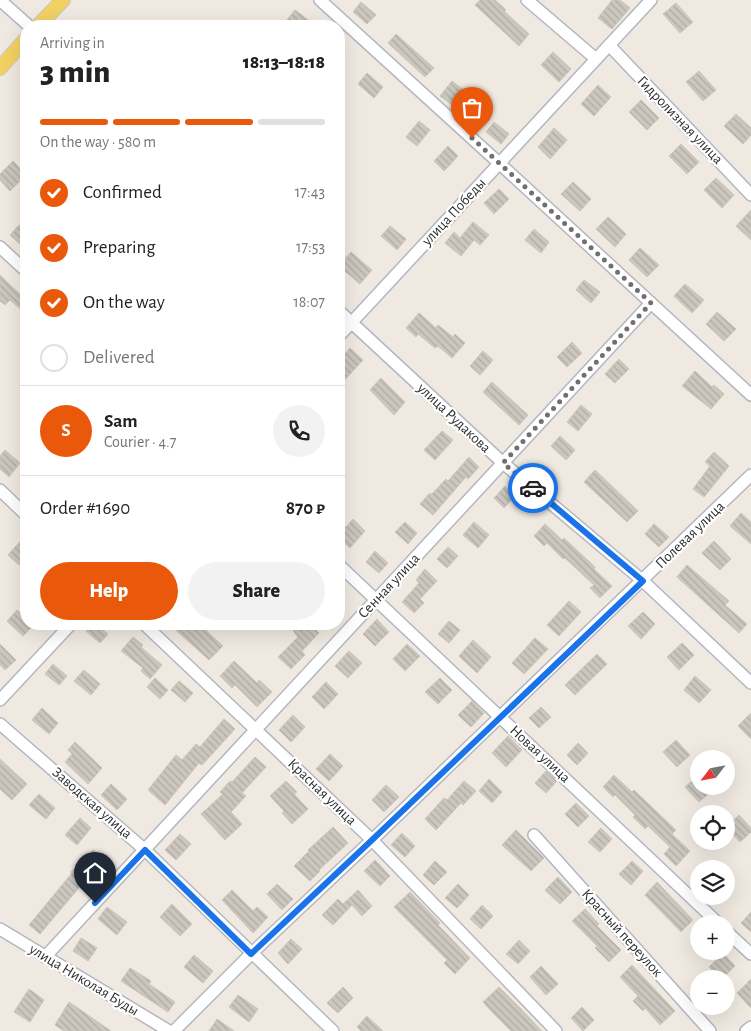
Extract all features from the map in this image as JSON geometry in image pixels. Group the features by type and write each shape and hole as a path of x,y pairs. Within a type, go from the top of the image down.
{"main road":[{"path":"44,20 63,0"},
{"path":"0,68 20,46"}],"street":[{"path":"0,0 22,20"},
{"path":"320,0 342,20"},
{"path":"527,0 596,59"},
{"name":"улица Победы","path":"345,330 651,0"},
{"path":"345,23 499,162 751,396"},
{"name":"Гидролизная улица","path":"609,45 751,195"},
{"path":"0,247 20,266"},
{"name":"Сенная улица","path":"45,957 651,303"},
{"name":"улица Рудакова","path":"345,318 503,463 643,581 751,683"},
{"name":"Полевая улица","path":"174,1031 251,954 643,581 751,475"},
{"path":"0,490 20,509"},
{"name":"Новая улица","path":"345,571 710,915"},
{"path":"0,700 65,630"},
{"name":"Красная улица","path":"150,630 372,840 556,1031"},
{"name":"Заводская улица","path":"0,724 145,850 332,1031"},
{"name":"Красный переулок","path":"534,835 710,1031"},
{"name":"улица Николая Буды","path":"0,929 169,1031"},
{"path":"735,939 751,954"},
{"path":"746,1031 751,1027"}],"building":[{"path":"480,0 495,0 529,34 519,46 475,5"},
{"path":"612,0 620,0 630,8 612,29 598,18"},
{"path":"361,2 376,15 367,24 353,12"},
{"path":"676,3 693,22 680,33 663,14"},
{"path":"295,10 308,20 287,20"},
{"path":"396,34 434,68 425,77 388,43"},
{"path":"553,52 571,69 559,82 541,65"},
{"path":"699,71 716,90 703,101 686,82"},
{"path":"367,73 383,87 374,98 358,84"},
{"path":"452,81 479,102 468,116 440,96"},
{"path":"598,85 611,97 594,116 581,104"},
{"path":"641,100 659,118 647,130 629,112"},
{"path":"736,114 751,128 751,135 743,144 724,126"},
{"path":"419,121 430,130 417,146 406,137"},
{"path":"494,122 509,134 501,144 486,132"},
{"path":"554,128 567,140 550,159 538,147"},
{"path":"681,144 699,162 687,174 669,156"},
{"path":"448,146 458,156 444,171 434,161"},
{"path":"13,161 20,169 20,181 10,191 0,180 0,174"},
{"path":"716,178 734,195 722,208 704,190"},
{"path":"573,182 591,199 580,211 561,194"},
{"path":"499,189 509,199 494,214 484,203"},
{"path":"751,210 751,240 736,226"},
{"path":"608,217 626,234 615,247 596,229"},
{"path":"473,222 489,235 480,245 474,240 461,256 445,243 454,232 460,238"},
{"path":"20,226 20,244 10,235"},
{"path":"390,226 406,239 397,250 381,236"},
{"path":"534,229 549,242 541,253 525,240"},
{"path":"640,248 659,265 647,277 629,260"},
{"path":"351,252 372,270 360,284 345,271 345,259"},
{"path":"0,275 20,294 20,309 10,300 5,305 0,301"},
{"path":"584,280 600,292 591,303 576,290"},
{"path":"685,284 704,300 692,313 674,296"},
{"path":"717,312 736,329 724,341 706,324"},
{"path":"419,313 436,328 438,325 453,337 455,334 465,343 452,358 438,346 435,348 418,334 416,337 406,328"},
{"path":"572,342 582,353 567,367 557,357"},
{"path":"350,348 363,360 345,380 345,354"},
{"path":"483,351 493,360 480,375 470,366"},
{"path":"619,359 629,369 615,383 605,374"},
{"path":"695,371 712,387 714,385 724,394 711,409 682,386"},
{"path":"381,378 405,402 394,415 370,390"},
{"path":"492,382 528,415 519,425 483,392"},
{"path":"581,405 592,414 578,431 567,422"},
{"path":"442,431 453,440 435,460 424,450"},
{"path":"560,436 575,450 566,460 551,446"},
{"path":"5,450 20,463 9,477 0,469 0,456"},
{"path":"714,452 729,466 704,497 693,489 710,466 705,462"},
{"path":"469,457 479,467 468,479 466,477 433,515 420,504 446,479 448,481"},
{"path":"595,470 638,511 627,522 584,482"},
{"path":"505,486 515,496 504,508 494,498"},
{"path":"741,513 751,522 751,544 730,526"},
{"path":"353,519 365,531 350,548 345,543 346,527"},
{"path":"405,522 417,533 408,544 395,532"},
{"path":"474,522 489,535 478,548 463,535"},
{"path":"545,524 562,540 564,538 612,586 600,598 590,588 594,585 547,543 544,546 534,536"},
{"path":"654,524 669,537 659,547 645,534"},
{"path":"714,541 731,559 720,570 702,553"},
{"path":"20,542 19,565 8,555"},
{"path":"448,547 458,556 447,568 437,559"},
{"path":"375,551 388,563 379,573 366,562"},
{"path":"687,565 729,601 725,605 747,624 739,633 677,577"},
{"path":"425,569 437,581 420,599 424,603 414,613 402,602 419,583 416,580"},
{"path":"569,601 581,612 559,636 547,625"},
{"path":"17,610 20,613 20,630 29,630 23,636 7,621"},
{"path":"643,612 655,624 641,639 628,626"},
{"path":"377,619 389,632 375,646 363,634"},
{"path":"449,621 460,630 449,643 438,634"},
{"path":"103,630 108,634 100,643 86,631"},
{"path":"176,630 206,630 223,646 209,660"},
{"path":"316,630 319,633 302,651 305,655 291,669 278,657 298,637 293,631"},
{"path":"133,637 143,645 141,647 162,665 150,679 141,671 143,668 121,651"},
{"path":"535,638 548,649 524,674 512,663"},
{"path":"473,640 491,657 477,673 459,656"},
{"path":"682,643 694,655 679,670 667,657"},
{"path":"0,644 16,660 5,670 0,665"},
{"path":"407,644 420,656 405,671 393,659"},
{"path":"349,651 362,663 348,678 335,666"},
{"path":"597,654 607,664 575,695 565,685"},
{"path":"234,661 257,683 259,680 272,692 257,707 235,685 232,688 220,676"},
{"path":"53,664 67,676 59,685 45,674"},
{"path":"84,670 100,684 91,695 74,681"},
{"path":"695,676 711,690 699,703 684,690"},
{"path":"155,678 168,690 160,699 147,687"},
{"path":"440,678 452,690 438,704 425,692"},
{"path":"179,681 193,693 185,702 171,690"},
{"path":"326,682 338,694 324,709 312,697"},
{"path":"472,701 484,713 471,727 458,715"},
{"path":"541,707 551,717 539,728 529,718"},
{"path":"42,708 58,723 49,734 32,720"},
{"path":"751,713 751,739 738,726"},
{"path":"293,715 305,727 291,742 279,730"},
{"path":"224,719 235,729 202,765 199,763 165,805 148,790 176,755 182,760 196,744 200,747"},
{"path":"508,736 522,750 506,767 492,753"},
{"path":"676,740 690,755 677,767 663,752"},
{"path":"75,742 102,768 88,784 65,762 72,754 68,750"},
{"path":"578,743 588,753 577,765 567,755"},
{"path":"330,754 343,766 329,781 316,769"},
{"path":"255,757 266,767 242,793 246,796 231,812 242,824 225,840 201,814 223,794 220,792"},
{"path":"0,759 27,784 12,800 0,789"},
{"path":"546,771 557,781 546,793 535,783"},
{"path":"614,775 632,792 634,790 676,830 672,834 690,851 676,866 664,854 670,847 648,826 645,829 633,817 635,815 615,795 613,797 603,787"},
{"path":"489,779 502,792 492,803 479,791"},
{"path":"286,781 297,792 294,794 308,809 292,824 282,813 284,811 270,796"},
{"path":"464,781 476,791 463,805 461,803 436,830 425,819 444,798 447,800"},
{"path":"690,783 690,792 685,787"},
{"path":"111,784 127,799 117,810 101,795"},
{"path":"386,785 399,797 384,812 372,800"},
{"path":"39,794 55,808 46,819 29,805"},
{"path":"692,795 707,795 699,802"},
{"path":"576,803 589,816 578,827 565,814"},
{"path":"739,815 751,828 751,832 740,842 735,837 735,819"},
{"path":"80,818 91,828 77,845 65,835"},
{"path":"333,827 348,843 310,881 294,866"},
{"path":"601,828 612,839 600,852 588,842"},
{"path":"516,830 544,858 531,871 502,845"},
{"path":"402,833 415,846 405,857 391,845"},
{"path":"180,834 191,844 176,860 165,850"},
{"path":"93,850 107,863 87,887 83,883 40,934 29,925 71,872"},
{"path":"375,860 390,876 380,886 364,871"},
{"path":"435,861 447,872 434,885 423,875"},
{"path":"632,861 643,871 631,885 619,874"},
{"path":"558,877 572,892 560,904 545,890"},
{"path":"657,882 690,917 690,923 681,932 645,895"},
{"path":"277,884 293,899 282,910 267,894"},
{"path":"458,884 469,895 457,908 445,898"},
{"path":"232,890 253,911 257,907 268,917 253,933 222,900"},
{"path":"358,890 372,906 362,916 352,905 333,925 322,915 338,899 343,904"},
{"path":"410,892 470,958 455,974 444,963 447,960 394,907"},
{"path":"172,904 192,924 180,936 160,917"},
{"path":"482,905 493,916 481,929 470,919"},
{"path":"107,907 127,922 117,935 98,919"},
{"path":"585,909 599,924 597,926 621,950 609,962 595,948 597,946 572,921"},
{"path":"751,912 751,932 741,923"},
{"path":"81,938 97,948 88,961 73,951"},
{"path":"291,939 302,949 288,964 278,953"},
{"path":"519,940 530,951 518,964 506,954"},
{"path":"194,955 213,971 203,983 184,967"},
{"path":"716,960 729,960 735,966 731,970 712,970 709,967"},
{"path":"632,965 675,1011 660,1025 645,1008 643,1011 633,1001 638,996 620,977"},
{"path":"541,966 558,984 546,995 530,977"},
{"path":"130,968 151,981 149,984 175,1002 168,1012 121,981"},
{"path":"751,979 751,1008 737,993"},
{"path":"343,987 353,998 338,1013 327,1003"},
{"path":"499,987 542,1031 511,1031 493,1013 483,1002"},
{"path":"29,989 44,1000 30,1022 14,1012"},
{"path":"238,995 258,1009 249,1022 229,1007"},
{"path":"69,1002 111,1031 64,1031 55,1025"},
{"path":"582,1007 594,1020 583,1031 571,1018"},
{"path":"367,1016 383,1031 361,1031 357,1027"},
{"path":"217,1019 234,1031 209,1031"}],"way so far":[{"path":"472,138 651,303 503,463 533,488"}],"route":[{"path":"95,903 145,850 251,954 372,840 643,581 533,488"}]}
